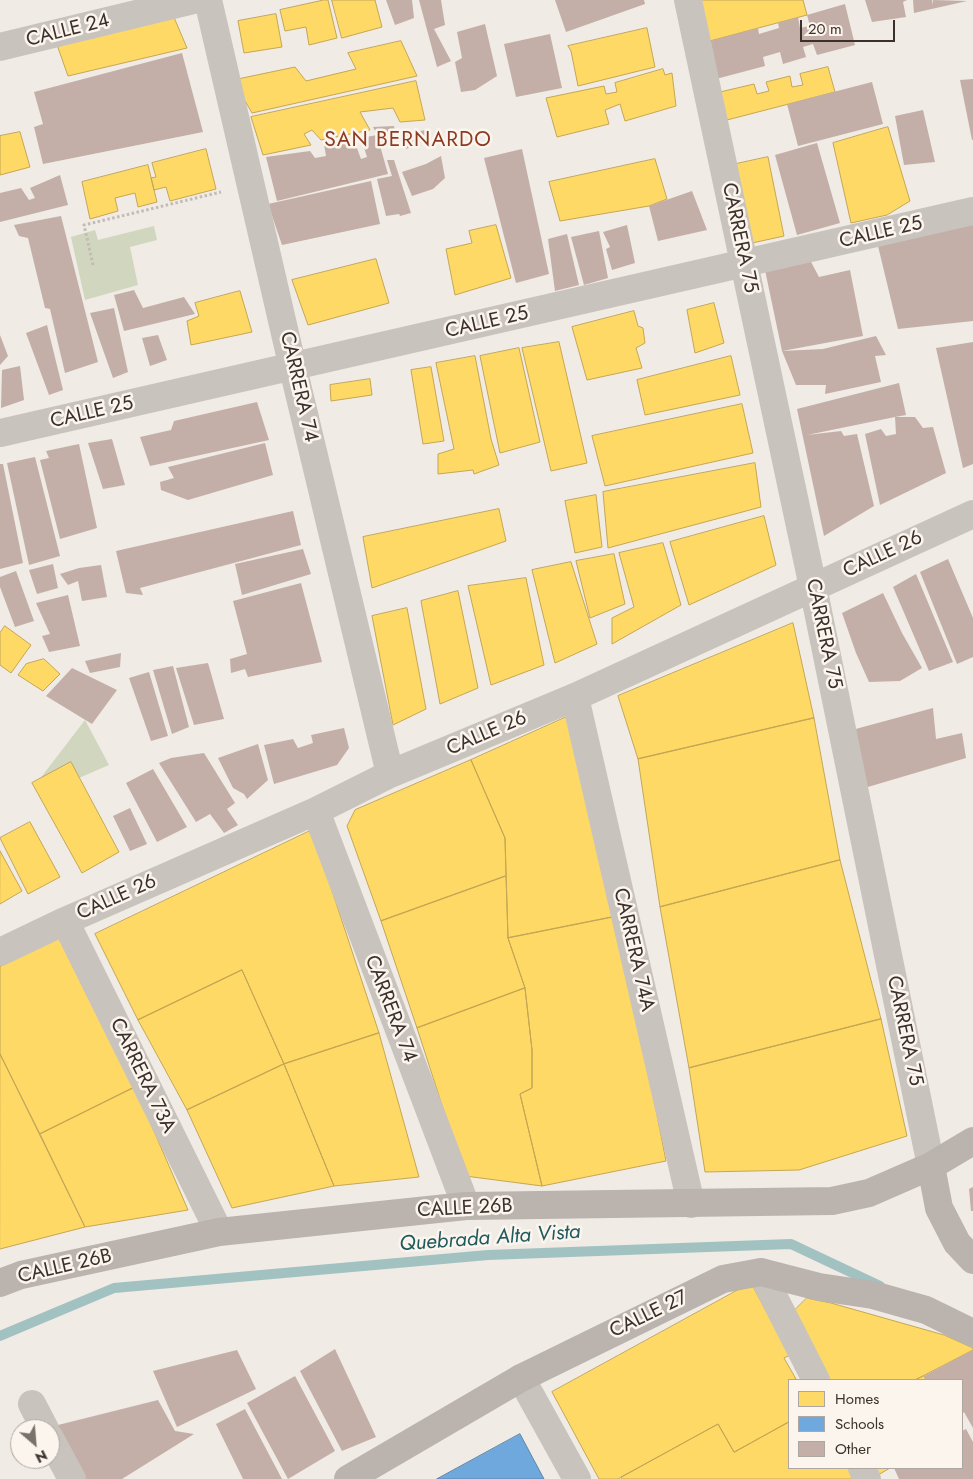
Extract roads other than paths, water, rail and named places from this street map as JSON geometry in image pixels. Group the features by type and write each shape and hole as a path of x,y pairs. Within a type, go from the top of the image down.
{"street":[{"name":"CALLE 24","path":"0,47 194,0"},
{"name":"CARRERA 74","path":"208,0 390,774"},
{"name":"CARRERA 75","path":"688,0 813,588 939,1208 957,1243 973,1260"},
{"name":"CALLE 25","path":"0,433 293,368 973,211"},
{"name":"CALLE 26","path":"0,952 65,921 316,811 390,774 576,697 973,514"},
{"name":"CARRERA 74A","path":"576,697 691,1204"},
{"name":"CARRERA 74","path":"316,811 466,1206"},
{"name":"CARRERA 73A","path":"65,921 219,1232"},
{"path":"931,1166 973,1142"},
{"name":"CALLE 26B","path":"0,1283 21,1276 219,1232 466,1206 832,1202 869,1193 931,1166"},
{"path":"761,1272 815,1379"},
{"name":"CALLE 27","path":"348,1479 521,1378 723,1279 761,1272 819,1288 882,1298 926,1310 973,1333"},
{"path":"521,1378 578,1479"},
{"path":"32,1404 40,1419"},
{"path":"60,1457 72,1479"}],"waterway":[{"name":"Quebrada Alta Vista","path":"0,1336 114,1288 488,1255 791,1244 880,1286"}],"district":[{"name":"SAN BERNARDO","path":"408,141"}]}
